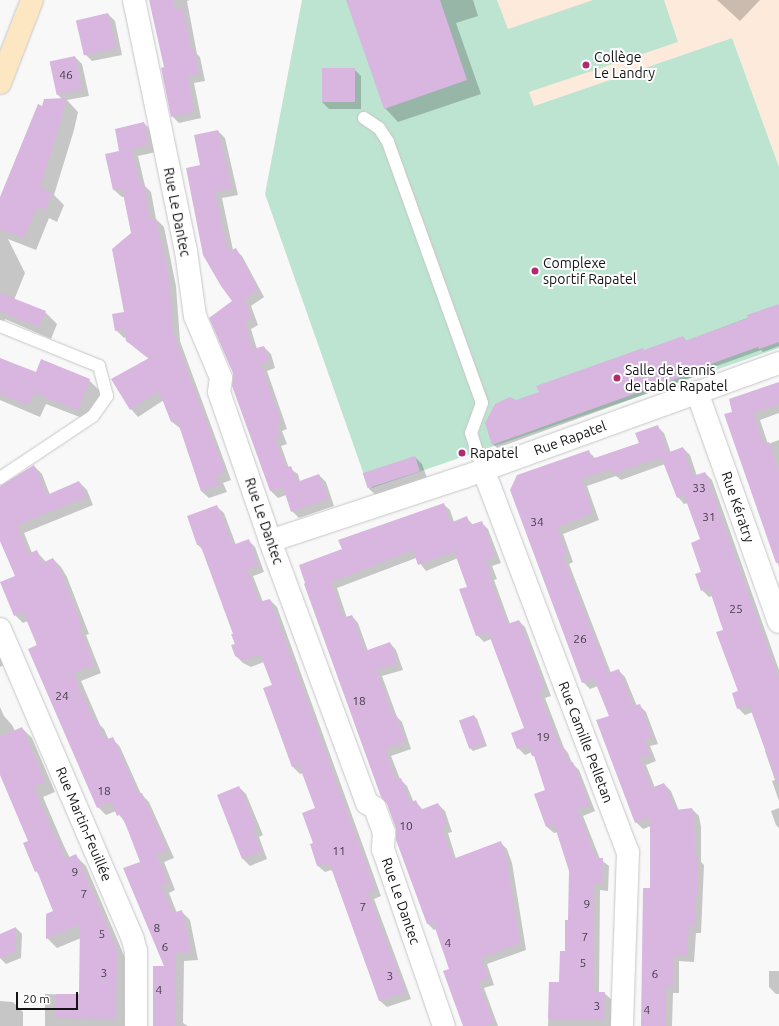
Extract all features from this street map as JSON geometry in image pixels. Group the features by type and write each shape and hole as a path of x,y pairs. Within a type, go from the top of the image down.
{"main road":[{"path":"0,84 32,0"}],"street":[{"name":"Rue Le Dantec","path":"134,0 186,251 195,316 221,378 220,392 270,541 367,804 375,808 384,833 383,849 444,1026"},
{"name":"Rue Rapatel","path":"270,541 464,477 779,363"},
{"name":"Rue Kératry","path":"697,392 779,622"},
{"name":"Rue Camille Pelletan","path":"484,469 628,852 622,1026"},
{"name":"Rue Martin-Feuillée","path":"0,629 133,940 136,951 136,1026"}],"lane":[{"path":"364,118 379,128 388,142 482,403 471,433 484,469"},
{"path":"0,326 99,366 107,396 93,416 0,478"}],"shaded area":[{"name":"Collège Le Landry","path":"497,0 779,0 779,167 732,38 533,106"}],"green space":[{"name":"Complexe sportif Rapatel","path":"302,0 497,0 508,29 593,0 664,0 678,42 529,92 534,106 732,38 779,167 779,348 369,489 265,194"}],"building":[{"path":"149,0 173,0 175,10 183,8 191,49 194,49 199,74 188,76 194,112 171,117 161,68 164,67"},
{"path":"346,0 440,0 467,80 384,109"},
{"path":"108,13 116,48 84,56 76,20"},
{"path":"75,56 82,89 57,95 50,61"},
{"path":"322,68 355,68 355,102 322,102"},
{"path":"66,98 62,117 40,188 52,192 45,210 37,207 24,238 0,229 0,197 38,104 42,106 44,99"},
{"path":"144,122 149,145 126,150 132,149 140,184 144,183 150,219 156,219 169,278 173,333 225,472 216,475 220,484 201,491 177,420 171,422 159,391 130,410 111,379 149,358 126,341 124,329 115,331 112,314 124,312 112,249 131,233 122,188 113,190 105,154 119,151 115,129"},
{"path":"218,130 232,188 215,192 228,252 236,248 258,289 245,299 251,318 245,322 253,349 264,346 269,361 261,364 281,422 276,424 280,437 275,439 286,468 291,466 297,482 319,474 328,499 291,512 283,487 270,491 232,386 233,373 209,318 232,301 221,286 203,255 186,168 200,165 194,135"},
{"path":"0,293 46,311 38,327 0,311"},
{"path":"779,304 779,342 759,349 758,347 697,369 698,371 492,445 485,423 495,404 510,397 516,400 539,392 536,386 643,348 644,350 683,336 685,341 748,318 747,315"},
{"path":"0,358 36,372 41,359 90,379 78,410 34,393 28,405 0,394"},
{"path":"779,382 779,404 753,413 764,444 769,442 779,472 779,563 776,563 724,414 732,412 729,399"},
{"path":"658,425 667,453 683,447 693,476 705,472 779,680 779,783 777,783 749,705 737,709 732,693 738,691 716,632 723,630 709,588 701,591 695,574 701,572 691,543 700,539 684,495 677,498 661,457 613,474 611,469 581,479 593,513 557,527 567,555 563,557 608,673 619,669 633,706 640,704 652,737 644,740 650,755 640,758 651,788 664,783 676,810 692,808 694,819 695,857 698,857 695,926 689,926 687,955 673,955 673,987 666,986 665,1026 641,1026 643,888 650,888 650,817 635,823 596,720 609,716 594,679 582,683 510,490 517,475 589,450 592,459 639,443 635,433"},
{"path":"415,456 420,471 368,488 363,473"},
{"path":"34,465 47,495 79,481 86,497 17,525 28,554 37,550 42,563 53,558 59,568 82,626 79,627 94,665 73,673 94,721 96,720 105,740 113,737 138,794 142,793 167,850 156,854 168,882 161,885 173,913 182,910 191,952 176,953 175,1026 153,1026 153,966 164,966 123,868 140,862 129,833 121,814 117,816 111,802 97,808 28,649 37,645 23,612 14,616 0,582 15,576 0,541 0,486"},
{"path":"444,503 450,523 467,516 470,525 482,521 495,556 486,560 491,573 488,574 494,590 507,624 519,620 545,689 539,691 559,746 562,745 569,763 573,762 589,805 577,809 596,858 603,858 602,884 594,884 593,992 605,992 604,1020 548,1019 549,982 559,982 560,951 565,951 565,920 568,920 569,871 554,824 546,827 534,794 545,790 534,756 532,756 528,745 517,749 511,733 524,728 488,632 476,636 459,589 467,587 454,551 418,565 413,550 331,582 343,618 352,615 365,651 390,642 397,663 376,670 393,716 396,715 405,742 385,749 396,780 401,778 410,803 416,800 420,810 438,803 447,825 442,827 453,859 501,841 506,856 520,943 481,958 489,978 478,982 494,1023 485,1026 463,1026 443,971 449,969 433,922 427,924 396,840 396,829 387,804 381,797 304,584 305,583 299,565 342,549 338,540"},
{"path":"217,505 233,545 249,539 258,565 247,569 259,602 270,599 375,889 368,892 405,992 379,1001 330,865 327,867 326,863 317,866 310,844 313,843 302,813 315,808 299,765 292,767 263,688 272,685 260,654 244,661 235,656 231,645 235,644 231,634 233,634 200,544 197,545 187,516"},
{"path":"474,715 484,743 469,749 459,720"},
{"path":"22,727 45,782 34,787 55,838 57,837 65,859 76,854 117,949 116,1019 55,1018 56,994 79,994 80,924 46,939 46,914 53,911 37,871 35,872 23,843 28,841 0,775 0,737"},
{"path":"239,786 257,828 253,830 261,852 242,859 217,795"},
{"path":"16,927 15,952 0,958 0,934"}],"place":[{"name":"Collège Le Landry","path":"586,65"},
{"name":"Complexe sportif Rapatel","path":"535,271"},
{"name":"Salle de tennis de table Rapatel","path":"617,378"},
{"name":"Rapatel","path":"462,453"}]}
